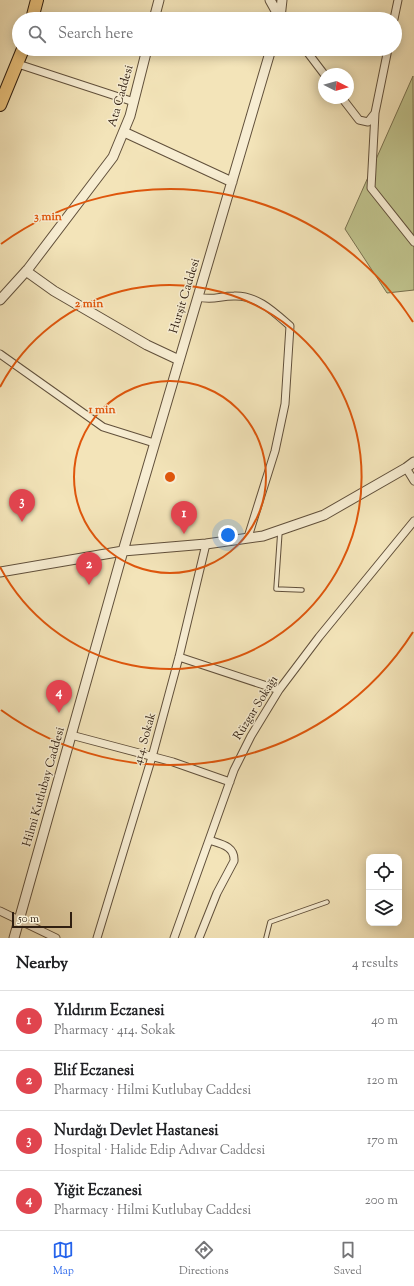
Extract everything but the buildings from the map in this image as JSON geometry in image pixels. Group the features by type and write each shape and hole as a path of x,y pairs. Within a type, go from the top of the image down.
{"highway":[{"path":"34,12 37,0"},
{"path":"0,104 21,56"}],"street":[{"path":"156,12 159,0"},
{"path":"270,0 277,12"},
{"path":"281,12 282,0"},
{"path":"395,12 398,0"},
{"name":"Ata Caddesi","path":"0,300 26,271 113,157 124,132 134,102 145,56"},
{"name":"Hurşit Caddesi","path":"123,551 269,56"},
{"path":"310,56 319,68"},
{"path":"387,56 375,113 372,188 414,242"},
{"path":"18,64 134,102"},
{"path":"347,104 359,120 368,122 375,132"},
{"path":"368,122 375,113"},
{"path":"124,132 232,182"},
{"path":"26,271 54,291 148,345 179,360"},
{"path":"198,297 210,300 235,296 248,297 265,305 290,326 285,404 275,451 248,538"},
{"path":"0,354 104,427 154,443"},
{"path":"0,572 123,551 206,544 263,536 324,515 414,462"},
{"path":"406,468 414,481"},
{"name":"Rüzgar Sokağı","path":"174,938 230,782 247,742 279,690 319,637 414,521"},
{"name":"414. Sokak","path":"97,938 152,756 179,656 206,544"},
{"name":"Hilmi Kutlubay Caddesi","path":"14,938 123,551"},
{"path":"179,656 279,690"},
{"path":"71,735 152,756 195,769 230,782"},
{"path":"199,938 217,893 234,861 232,850 225,845 209,840"},
{"path":"0,911 56,938"}],"lane":[{"path":"280,530 276,589 302,590"},
{"path":"266,938 270,922 327,902"}],"green space":[{"path":"413,76 414,290 387,293 345,229"}],"place":[{"name":"Nurdağı Devlet Hastanesi","path":"22,522"},
{"name":"Yıldırım Eczanesi","path":"184,534"},
{"name":"Elif Eczanesi","path":"89,585"},
{"name":"Yiğit Eczanesi","path":"59,713"}]}
